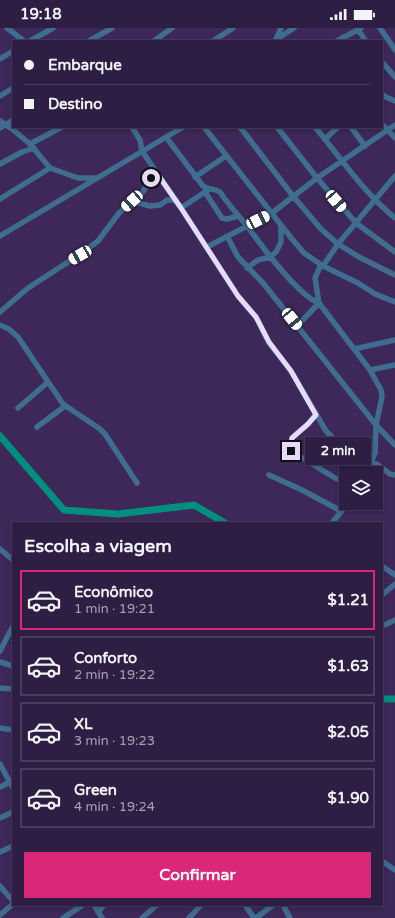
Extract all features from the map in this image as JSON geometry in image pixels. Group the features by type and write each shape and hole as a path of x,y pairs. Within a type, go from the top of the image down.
{"street":[{"path":"7,28 23,40"},
{"path":"32,40 53,28"},
{"path":"91,40 112,28"},
{"path":"155,40 172,28"},
{"path":"214,40 233,28"},
{"path":"275,40 281,28"},
{"path":"276,40 294,28"},
{"path":"380,28 395,50"},
{"path":"339,40 359,29 365,40"},
{"path":"0,59 12,52"},
{"path":"383,63 395,77"},
{"path":"0,96 12,89"},
{"path":"383,95 395,102"},
{"path":"2,125 12,120"},
{"path":"2,125 12,129 32,146 50,168 78,178 97,178"},
{"path":"383,125 395,138"},
{"path":"207,247 272,213 317,178 395,125"},
{"path":"0,164 60,128"},
{"path":"133,128 140,140 142,151 176,200 238,296 256,317 269,342 291,371 316,415 331,437 390,474 395,475"},
{"path":"0,236 181,128"},
{"path":"205,128 298,247 322,266 358,283 375,294 395,302"},
{"path":"241,128 293,196 321,229 338,244 359,257 395,275"},
{"path":"278,128 317,178 356,223 395,252"},
{"path":"316,128 375,199 395,218"},
{"path":"324,139 337,128"},
{"path":"352,128 365,146"},
{"path":"166,137 207,190 222,218 227,219 238,216"},
{"path":"195,176 226,156"},
{"path":"0,199 50,168"},
{"path":"0,312 28,288 80,255 98,241 119,213 142,193 156,172"},
{"path":"319,303 315,278 322,266 338,244 394,178"},
{"path":"181,208 207,190 217,190 220,192 270,257 307,296 319,303 370,370 381,390 381,402 376,425 376,446 369,466"},
{"path":"132,201 150,206 160,205 167,200 170,192"},
{"path":"167,200 176,200"},
{"path":"247,268 258,260 270,257 276,252 280,246 281,224"},
{"path":"227,236 238,257 263,283 376,425 395,445"},
{"path":"298,326 319,303"},
{"path":"0,326 9,329 18,337 65,406 100,429 105,434 137,483"},
{"path":"354,349 395,340"},
{"path":"370,370 395,365"},
{"path":"18,408 48,382"},
{"path":"37,427 65,406"},
{"path":"316,415 292,438 290,447 291,451 339,479"},
{"path":"269,475 342,511 333,522"},
{"path":"0,549 12,559"},
{"path":"383,567 395,575"},
{"path":"383,593 395,584"},
{"path":"383,626 395,620"},
{"path":"0,652 12,628"},
{"path":"0,662 12,666"},
{"path":"0,688 12,689"},
{"path":"0,728 12,730"},
{"path":"0,764 11,782 0,787"},
{"path":"0,818 12,812"},
{"path":"0,852 12,846"},
{"path":"383,862 395,870"},
{"path":"0,886 12,900"},
{"path":"0,915 12,905"},
{"path":"63,918 81,906"},
{"path":"95,906 102,918"},
{"path":"98,912 103,906"},
{"path":"142,918 156,906"},
{"path":"189,918 200,906"},
{"path":"245,906 255,918 272,906"},
{"path":"284,906 290,918"}],"waterway":[{"path":"0,436 64,510 118,514 194,505 223,522"},
{"path":"383,699 395,699"}],"route":[{"path":"151,178 156,172 238,296 256,317 269,342 291,371 316,415 291,439 291,451"}]}
